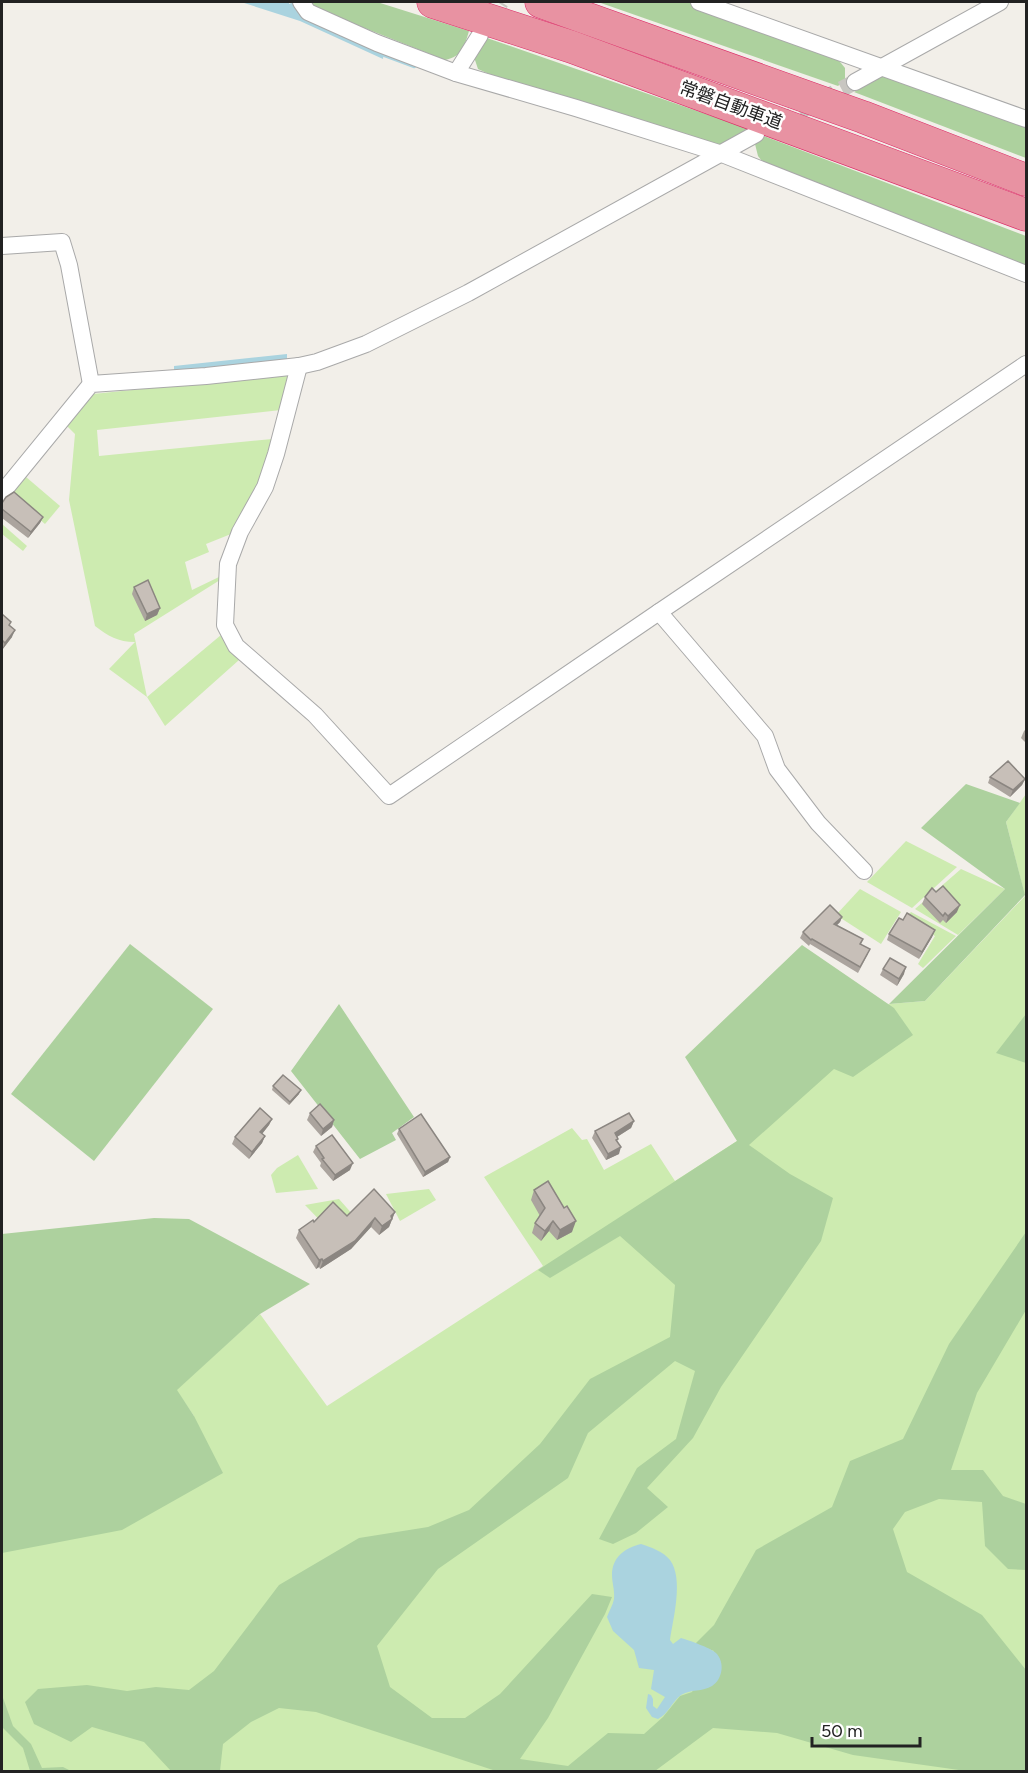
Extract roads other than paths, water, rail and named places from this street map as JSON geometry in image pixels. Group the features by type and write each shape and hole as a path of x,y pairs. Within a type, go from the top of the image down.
{"highway":[{"name":"常磐自動車道","path":"433,2 572,47 1026,215"},
{"name":"常磐自動車道","path":"541,2 862,117 1026,180"}],"street":[{"path":"301,2 308,12 377,43 456,73 722,154 1026,274"},
{"path":"699,2 1026,119"},
{"path":"855,82 1000,2"},
{"path":"456,73 480,35"},
{"path":"2,493 91,384 206,376 299,366 317,362 366,344 468,292 756,135"},
{"path":"2,246 62,242 69,265 91,384"},
{"path":"299,366 265,487 240,532 228,564 225,625 236,646 315,715 390,796 1026,364"},
{"path":"659,612 765,736 777,769 818,823 864,871"}],"water":[{"path":"241,2 289,2 289,4 294,2 384,51 383,59 300,21"},
{"path":"287,354 287,365 174,375 174,366"},
{"path":"641,1544 664,1555 674,1568 677,1588 670,1640 673,1644 681,1638 709,1649 716,1653 722,1666 716,1683 708,1688 681,1695 658,1719 652,1717 646,1708 648,1694 651,1695 653,1706 657,1709 665,1697 651,1689 654,1670 639,1668 634,1650 613,1631 607,1617 614,1599 612,1575 614,1563 620,1554"}],"waterway":[{"path":"379,53 414,66"}],"tunnel":[{"path":"487,24 501,2"},
{"path":"778,123 855,82"}]}
